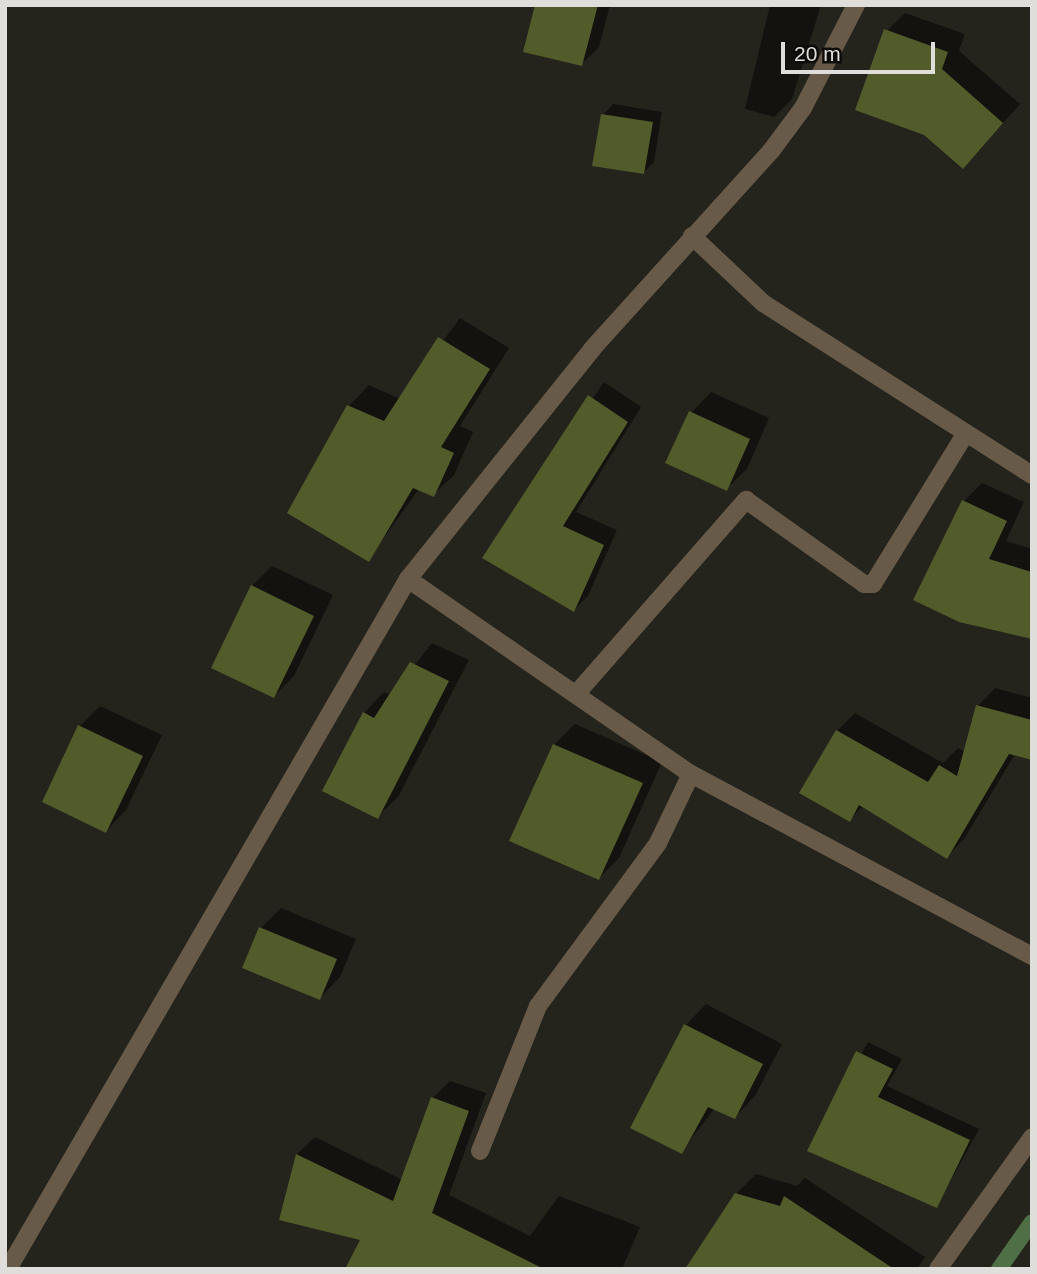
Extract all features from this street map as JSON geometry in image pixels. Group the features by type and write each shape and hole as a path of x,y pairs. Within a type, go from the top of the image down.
{"street":[{"path":"8,1269 408,579 692,236 803,108 856,5"},
{"path":"692,236 763,303 1032,475"},
{"path":"577,693 746,500 864,584 873,584 966,433"},
{"path":"408,579 691,774 1032,957"},
{"path":"480,1151 538,1006 658,843 691,774"},
{"path":"938,1269 1032,1138"}],"building":[{"path":"535,5 598,5 582,66 523,52"},
{"path":"884,29 948,52 942,69 1003,123 963,169 924,135 855,110"},
{"path":"601,114 653,122 644,174 592,166"},
{"path":"438,337 490,369 441,447 454,453 434,497 413,488 369,562 287,513 347,405 384,421"},
{"path":"588,395 628,422 563,526 604,545 574,612 482,558"},
{"path":"689,411 750,439 727,491 665,463"},
{"path":"962,500 1007,521 989,559 1032,572 1032,639 959,622 913,600"},
{"path":"251,585 314,616 274,698 211,668"},
{"path":"410,662 449,681 378,819 322,791 363,712 374,718"},
{"path":"976,705 1032,720 1032,760 1009,754 947,859 859,805 850,822 799,793 836,730 928,782 939,765 957,776"},
{"path":"78,725 143,756 106,833 42,802"},
{"path":"553,744 643,783 599,880 509,841"},
{"path":"259,927 337,959 320,1000 242,968"},
{"path":"684,1024 763,1064 735,1119 708,1107 682,1154 630,1128"},
{"path":"856,1051 893,1069 878,1097 970,1140 937,1208 807,1151"},
{"path":"431,1097 469,1111 432,1213 544,1269 345,1269 360,1240 279,1220 296,1154 393,1201"},
{"path":"735,1193 780,1206 784,1196 894,1269 685,1269"}],"waterway":[{"path":"999,1269 1032,1222"}]}
